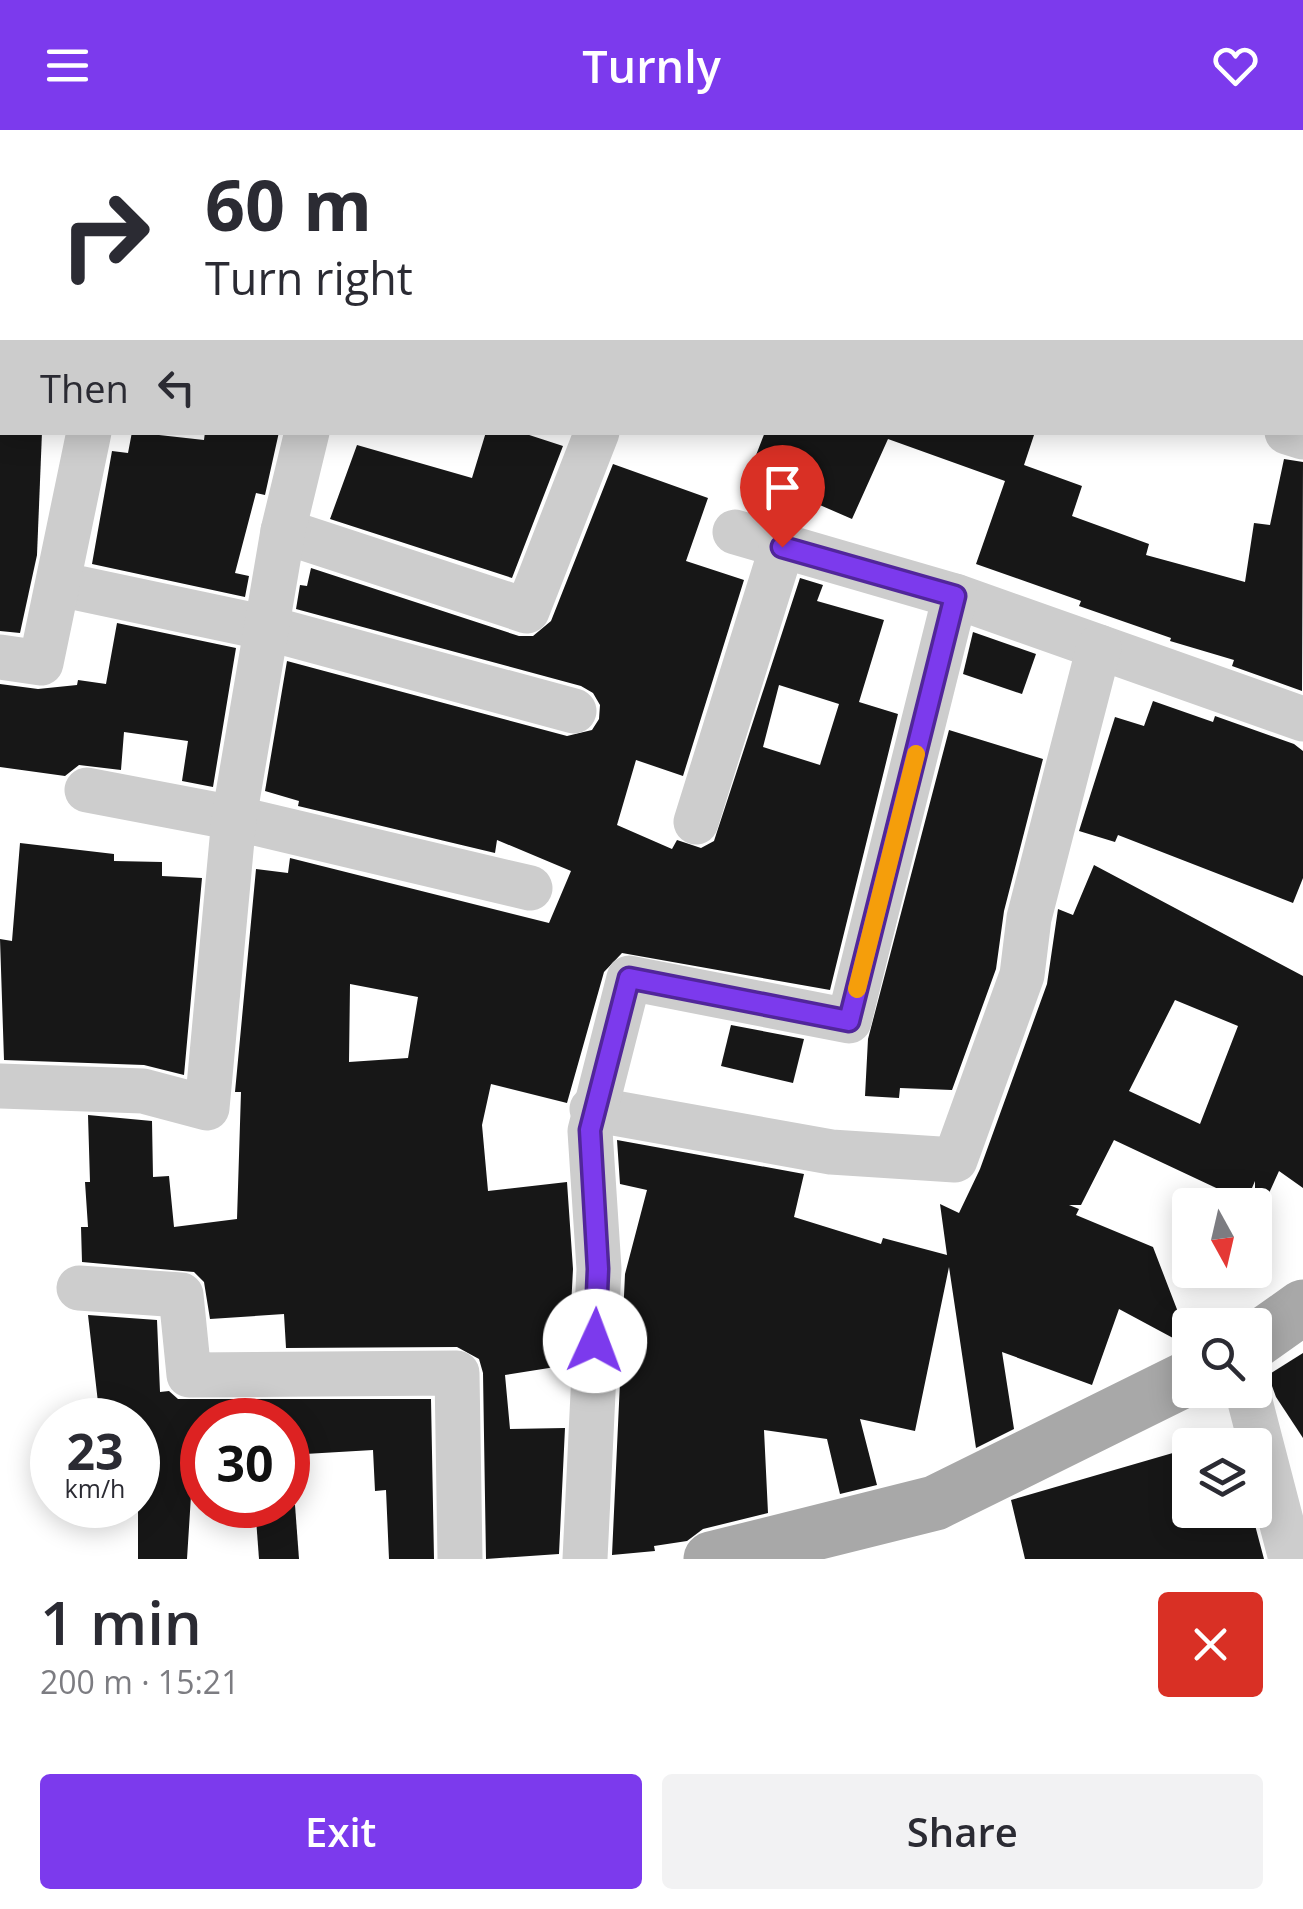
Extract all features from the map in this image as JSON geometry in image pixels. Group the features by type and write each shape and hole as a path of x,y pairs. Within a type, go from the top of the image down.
{"main road":[{"path":"1272,1329 1303,1307"},
{"path":"711,1559 935,1504 1172,1386"}],"street":[{"path":"0,657 41,663 88,435"},
{"path":"0,1086 143,1091 207,1108 234,818 283,531 306,435"},
{"path":"283,531 527,611 596,435"},
{"path":"735,532 955,596 1303,719"},
{"path":"696,822 782,547"},
{"path":"59,584 267,628 574,711"},
{"path":"585,1559 598,1269 592,1109 629,978 849,1021 955,596"},
{"path":"592,1109 831,1152 955,1160 1022,975 1028,918 1098,648"},
{"path":"87,790 234,818 530,888"},
{"path":"79,1288 181,1295 189,1375 457,1374 460,1559"},
{"path":"1252,1408 1291,1559"}],"building":[{"path":"0,435 42,435 37,555 20,633 0,631"},
{"path":"131,435 204,440 205,435 278,435 265,495 256,493 235,573 249,576 245,597 92,564 112,451 128,453"},
{"path":"485,435 529,435 563,446 512,578 330,519 357,445 472,478"},
{"path":"764,435 1034,435 1024,465 1082,486 1072,516 1149,544 1146,555 1245,582 1254,523 1270,525 1284,459 1303,462 1302,691 1232,666 1234,660 1170,641 1171,638 1079,606 1081,601 976,564 1005,481 888,439 852,519 806,499 799,516 741,494"},
{"path":"613,464 708,498 686,561 744,580 683,776 636,760 617,825 672,849 677,840 701,848 714,841 800,578 823,585 817,601 884,620 859,702 898,714 830,990 622,953 604,972 567,1103 491,1084 482,1125 488,1191 567,1182 573,1269 568,1365 505,1375 510,1429 565,1428 559,1554 486,1559 483,1373 479,1359 457,1347 286,1348 284,1314 210,1319 204,1282 194,1272 82,1262 81,1227 88,1227 85,1182 90,1182 88,1115 152,1121 153,1177 169,1176 174,1227 237,1219 241,1092 235,1092 256,869 288,873 290,858 549,923 571,871 497,840 495,853 298,806 299,801 265,791 287,661 567,736 592,730 599,719 600,705 593,693 581,686 296,609 300,585 307,586 311,568 519,636 533,636 551,621","holes":["779,685 839,704 820,765 763,747","350,984 418,997 408,1058 349,1062"]},
{"path":"117,623 236,648 213,787 182,781 188,741 124,732 121,770 79,765 65,776 0,767 0,684 38,689 77,685 78,680 106,684"},
{"path":"973,632 1036,654 1022,694 963,674"},
{"path":"1153,701 1213,722 1215,716 1294,744 1303,751 1303,878 1293,903 1118,835 1115,842 1079,831 1115,717 1144,726"},
{"path":"949,730 1043,759 1004,911 996,969 952,1090 900,1088 899,1098 865,1096 868,1039"},
{"path":"20,843 114,854 114,861 162,862 162,876 202,878 184,1075 144,1065 4,1060 0,939 12,941"},
{"path":"1094,865 1303,976 1303,1188 1279,1171 1271,1188 1255,1188 1255,1181 1252,1188 1216,1188 1114,1140 1081,1205 1069,1205 1079,1209 1076,1215 1153,1247 1176,1308 1172,1308 1172,1337 1119,1309 1092,1385 1002,1352 1014,1429 976,1448 949,1267 915,1431 860,1419 877,1485 840,1494 827,1439 764,1430 768,1513 703,1529 687,1541 654,1546 655,1551 612,1555 625,1274 647,1190 620,1184 617,1140 804,1174 794,1217 881,1244 883,1238 947,1255 940,1204 959,1213 980,1169 1047,984 1058,909 1073,915","holes":["1175,1000 1238,1026 1200,1124 1129,1091"]},
{"path":"731,1025 804,1039 793,1083 721,1066"},
{"path":"88,1315 157,1320 160,1392 169,1391 180,1399 180,1528 189,1528 187,1559 138,1559 138,1528 160,1528 160,1398 97,1398"},
{"path":"1303,1353 1303,1438 1276,1397 1272,1372"},
{"path":"310,1399 431,1399 434,1559 389,1559 386,1490 375,1491 373,1450 310,1454"},
{"path":"1172,1453 1172,1528 1256,1528 1264,1559 1025,1559 1011,1500"},
{"path":"257,1528 297,1528 299,1559 259,1559"}],"slow traffic":[{"path":"857,989 916,754"}],"route":[{"path":"595,1341 598,1269 590,1130 592,1109 629,978 849,1021 955,596 782,547"}]}
